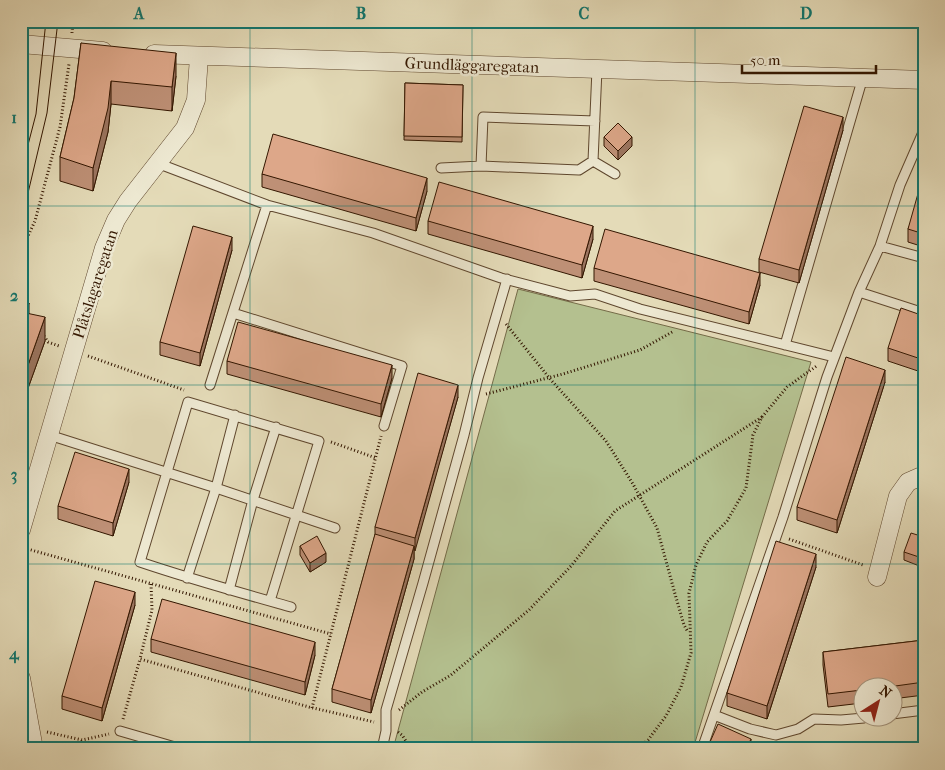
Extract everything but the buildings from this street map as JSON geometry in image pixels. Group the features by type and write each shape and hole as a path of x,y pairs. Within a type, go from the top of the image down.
{"street":[{"path":"25,45 70,50 120,52"},
{"name":"Grundläggaregatan","path":"140,54 924,80"},
{"name":"Plåtslagaregatan","path":"21,530 104,248 116,220 128,201 185,128 196,100 199,57"},
{"path":"877,577 898,496 908,482 924,475"},
{"path":"21,678 34,749"}],"lane":[{"path":"593,161 597,69"},
{"path":"785,345 863,77"},
{"path":"480,166 483,117 595,121"},
{"path":"702,749 777,535 827,377 859,292 880,246 900,185 924,130"},
{"path":"441,168 480,166 580,170 593,161"},
{"path":"593,161 615,174"},
{"path":"157,163 268,205 373,233 507,279 570,296 596,294 640,309 830,356"},
{"path":"210,385 268,205"},
{"path":"880,246 924,258"},
{"path":"382,749 386,710 398,663 423,583 507,279"},
{"path":"859,292 924,313"},
{"path":"233,313 402,366 384,426"},
{"path":"270,601 319,441 188,402 140,562 187,578 291,607"},
{"path":"187,578 216,488 235,415"},
{"path":"228,590 276,427"},
{"path":"49,435 335,528"},
{"path":"902,713 924,710"},
{"path":"714,715 750,729 776,735 798,730 814,719 852,719"},
{"path":"120,731 182,749"}],"path":[{"path":"21,251 35,221 60,127 73,21"},
{"path":"21,105 25,45"},
{"path":"498,314 549,378 606,442 639,495 657,528 684,625 690,634"},
{"path":"473,397 549,378 640,350 691,322"},
{"path":"43,336 48,342 62,347"},
{"path":"637,749 648,740 666,716 681,687 691,653 690,593 696,565 707,542 727,521 746,488 753,435 762,417 787,387 830,356"},
{"path":"386,722 422,692 451,675 529,610 571,566 615,511 762,417"},
{"path":"312,708 384,426"},
{"path":"777,535 864,565 866,557"},
{"path":"21,547 331,634"},
{"path":"42,731 82,740 120,731 152,610 151,584"},
{"path":"140,660 312,708 386,722 402,735 411,749"}],"green space":[{"path":"518,289 811,362 693,749 393,749"}],"tram line":[{"path":"21,172 36,114 46,21"},
{"path":"21,211 28,193 47,113 58,21"}]}
